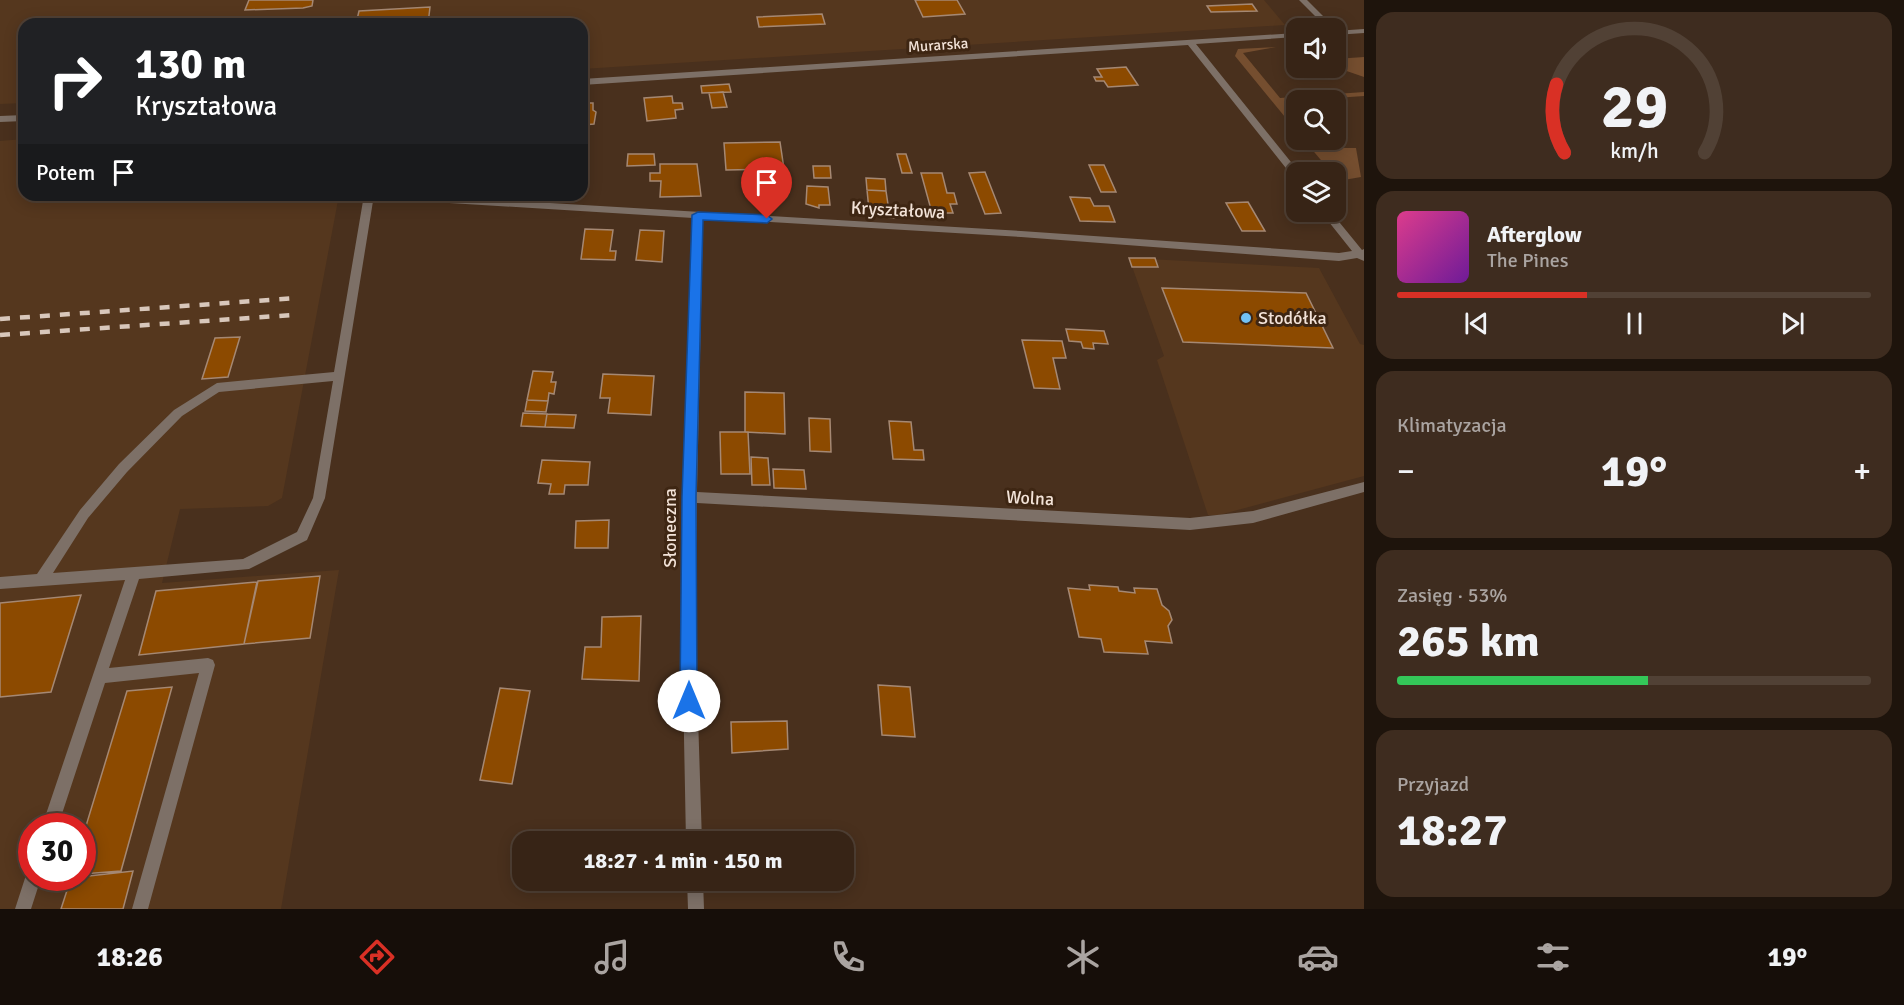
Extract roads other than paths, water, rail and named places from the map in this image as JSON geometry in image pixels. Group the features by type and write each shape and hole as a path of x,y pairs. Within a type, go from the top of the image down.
{"street":[{"path":"1304,0 1321,18"},
{"path":"1346,32 1364,31"},
{"name":"Murarska","path":"588,82 1286,36"},
{"path":"1190,42 1286,162"},
{"path":"0,119 18,118"},
{"path":"0,583 244,565 302,536 319,498 368,201"},
{"name":"Kryształowa","path":"466,201 1021,234 1340,257 1362,255"},
{"name":"Słoneczna","path":"694,831 689,701 689,497 698,215"},
{"path":"1334,222 1362,255"},
{"path":"41,580 84,514 123,468 178,413 217,388 339,376"},
{"name":"Wolna","path":"689,497 1190,524 1253,517 1364,487"},
{"path":"54,813 135,573"},
{"path":"100,676 208,665 140,909"},
{"path":"23,909 29,891"},
{"path":"695,891 696,909"}],"railway":[{"path":"0,319 297,298"},
{"path":"0,335 293,315"}],"place":[{"name":"Stodółka","path":"1246,318"}]}
